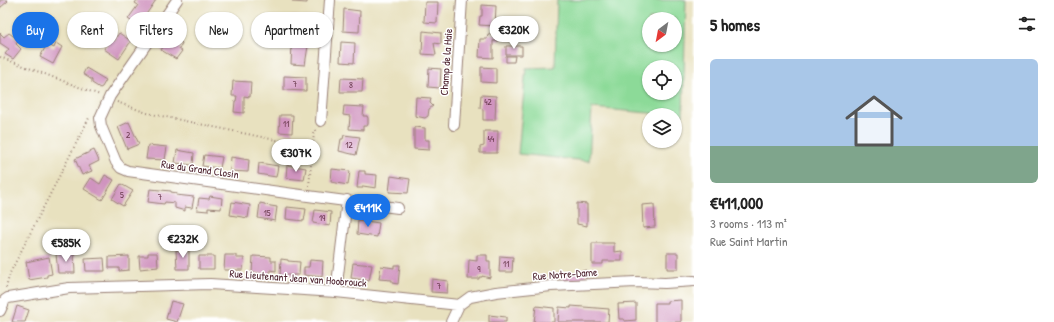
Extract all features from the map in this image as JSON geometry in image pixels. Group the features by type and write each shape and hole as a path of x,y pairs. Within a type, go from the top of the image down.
{"street":[{"path":"100,118 110,99 177,0"},
{"path":"321,121 330,0"},
{"name":"Champ de la Haie","path":"454,125 462,0"},
{"name":"Rue du Grand Closin","path":"100,118 101,126 116,162 121,168 128,171 398,208"},
{"path":"336,292 347,200"},
{"name":"Rue Notre-Dame","path":"459,305 470,296 551,286 636,282 665,283 694,280"},
{"name":"Rue Lieutenant Jean van Hoobrouck","path":"5,300 12,297 69,288 210,284 336,292 459,305"},
{"path":"0,311 5,300"},
{"path":"451,322 459,305"}],"path":[{"path":"0,57 147,113 314,148"},
{"path":"5,300 5,293 10,273 90,117 100,118"},
{"path":"308,196 314,148 314,134 321,121"}],"green space":[{"path":"557,0 686,0 683,116 682,108 642,108 642,112 592,108 589,161 518,154 526,68 555,67"}],"building":[{"path":"0,0 7,0 8,1 0,8"},
{"path":"137,0 156,0 148,12 133,12 138,5 135,3"},
{"path":"293,0 307,0 307,3 293,2"},
{"path":"425,2 438,2 437,23 424,22"},
{"path":"482,5 496,6 495,26 479,25 480,16 482,16"},
{"path":"344,9 360,11 359,32 343,31"},
{"path":"423,31 441,33 441,44 434,43 436,55 422,54"},
{"path":"0,33 4,37 9,33 12,35 12,48 21,49 13,59 5,54 9,49 0,43"},
{"path":"119,33 126,38 126,48 119,59 104,49 118,48"},
{"path":"488,34 498,34 501,38 498,41 493,41 493,58 479,57 480,39 487,39"},
{"path":"341,42 355,43 354,63 340,62"},
{"path":"59,45 62,47 53,64 40,57 45,48 59,48"},
{"path":"506,46 522,46 522,55 506,55"},
{"path":"162,48 180,48 182,51 176,59 161,50"},
{"path":"292,48 308,48 305,65 291,64"},
{"path":"506,56 515,56 514,62 506,62"},
{"path":"481,67 496,68 496,83 481,82"},
{"path":"86,68 106,80 102,87 100,88 92,83 92,80 83,74"},
{"path":"429,68 441,69 440,88 428,87"},
{"path":"284,76 306,77 306,91 284,90"},
{"path":"341,78 363,79 362,92 340,92"},
{"path":"233,81 251,82 250,97 244,96 244,113 234,112 237,96 232,96"},
{"path":"481,95 496,96 495,120 483,120 483,109 480,108"},
{"path":"416,97 431,98 430,103 433,106 429,109 428,116 425,118 415,116"},
{"path":"344,106 364,107 363,116 367,116 368,124 367,126 363,126 363,130 349,129 350,116 343,115"},
{"path":"280,115 293,115 292,133 279,132"},
{"path":"129,122 139,144 127,149 118,127"},
{"path":"414,127 425,128 425,140 429,140 429,150 414,149"},
{"path":"484,131 498,131 497,153 480,153 480,147 484,146"},
{"path":"344,135 360,137 356,155 339,151 341,139 343,139"},
{"path":"148,145 167,147 165,160 146,159"},
{"path":"94,150 99,161 89,166 92,171 82,175 75,159"},
{"path":"177,150 194,153 193,165 175,163"},
{"path":"204,155 222,157 220,168 202,166"},
{"path":"231,157 249,160 248,172 230,171"},
{"path":"259,163 278,166 276,177 258,174"},
{"path":"287,165 306,168 304,180 286,178"},
{"path":"332,169 350,171 348,185 331,182"},
{"path":"359,171 365,171 365,174 377,175 376,188 363,186 363,188 357,188"},
{"path":"105,175 114,180 102,200 84,189 91,178 100,184"},
{"path":"391,176 410,179 408,193 389,192"},
{"path":"121,184 133,191 123,206 112,199"},
{"path":"150,189 171,191 177,193 176,195 194,197 192,208 185,207 185,211 175,208 175,203 165,202 164,204 148,202"},
{"path":"210,196 222,198 221,209 208,208 208,211 197,210 199,198 209,199"},
{"path":"232,202 250,205 248,218 230,215"},
{"path":"260,203 277,207 275,221 258,218"},
{"path":"577,203 587,204 587,226 577,224"},
{"path":"654,204 655,227 643,228 642,205"},
{"path":"287,207 306,209 304,221 286,219"},
{"path":"315,210 331,212 330,226 313,223"},
{"path":"358,220 379,223 377,237 357,234"},
{"path":"592,243 614,243 614,252 622,251 622,261 603,261 603,264 592,264"},
{"path":"176,250 189,250 189,269 177,269"},
{"path":"74,253 75,273 58,273 56,254"},
{"path":"148,253 157,253 158,267 140,269 139,256 148,256"},
{"path":"667,253 678,253 678,269 667,269"},
{"path":"225,255 236,255 236,258 244,258 243,270 224,270"},
{"path":"477,255 487,255 487,261 490,261 490,278 482,276 479,277 479,279 468,279 469,260 477,261"},
{"path":"129,256 129,270 119,271 119,268 109,268 109,257"},
{"path":"199,256 214,256 214,269 199,269"},
{"path":"253,256 271,257 271,261 276,261 276,271 270,270 270,274 252,273"},
{"path":"500,256 513,257 512,272 499,272"},
{"path":"49,257 52,274 47,275 47,277 29,280 26,262"},
{"path":"104,258 105,271 86,271 85,259"},
{"path":"281,259 300,262 299,275 280,275"},
{"path":"310,260 323,261 322,277 304,275 304,267 309,267"},
{"path":"353,263 372,265 369,281 351,278"},
{"path":"394,265 400,265 398,284 392,283 392,280 379,279 381,266 394,268"},
{"path":"586,270 586,281 561,282 561,273 580,273 581,271"},
{"path":"432,279 448,281 447,293 431,292"},
{"path":"681,300 681,322 655,322 655,303 667,303 667,301"},
{"path":"171,301 183,304 177,322 166,319"},
{"path":"636,303 636,320 624,321 624,319 619,319 618,304"},
{"path":"17,306 29,310 25,322 12,322"},
{"path":"536,306 554,308 554,322 534,322"},
{"path":"571,306 609,309 608,322 558,322 559,307 571,308"},
{"path":"489,315 506,317 506,322 489,322"}]}
